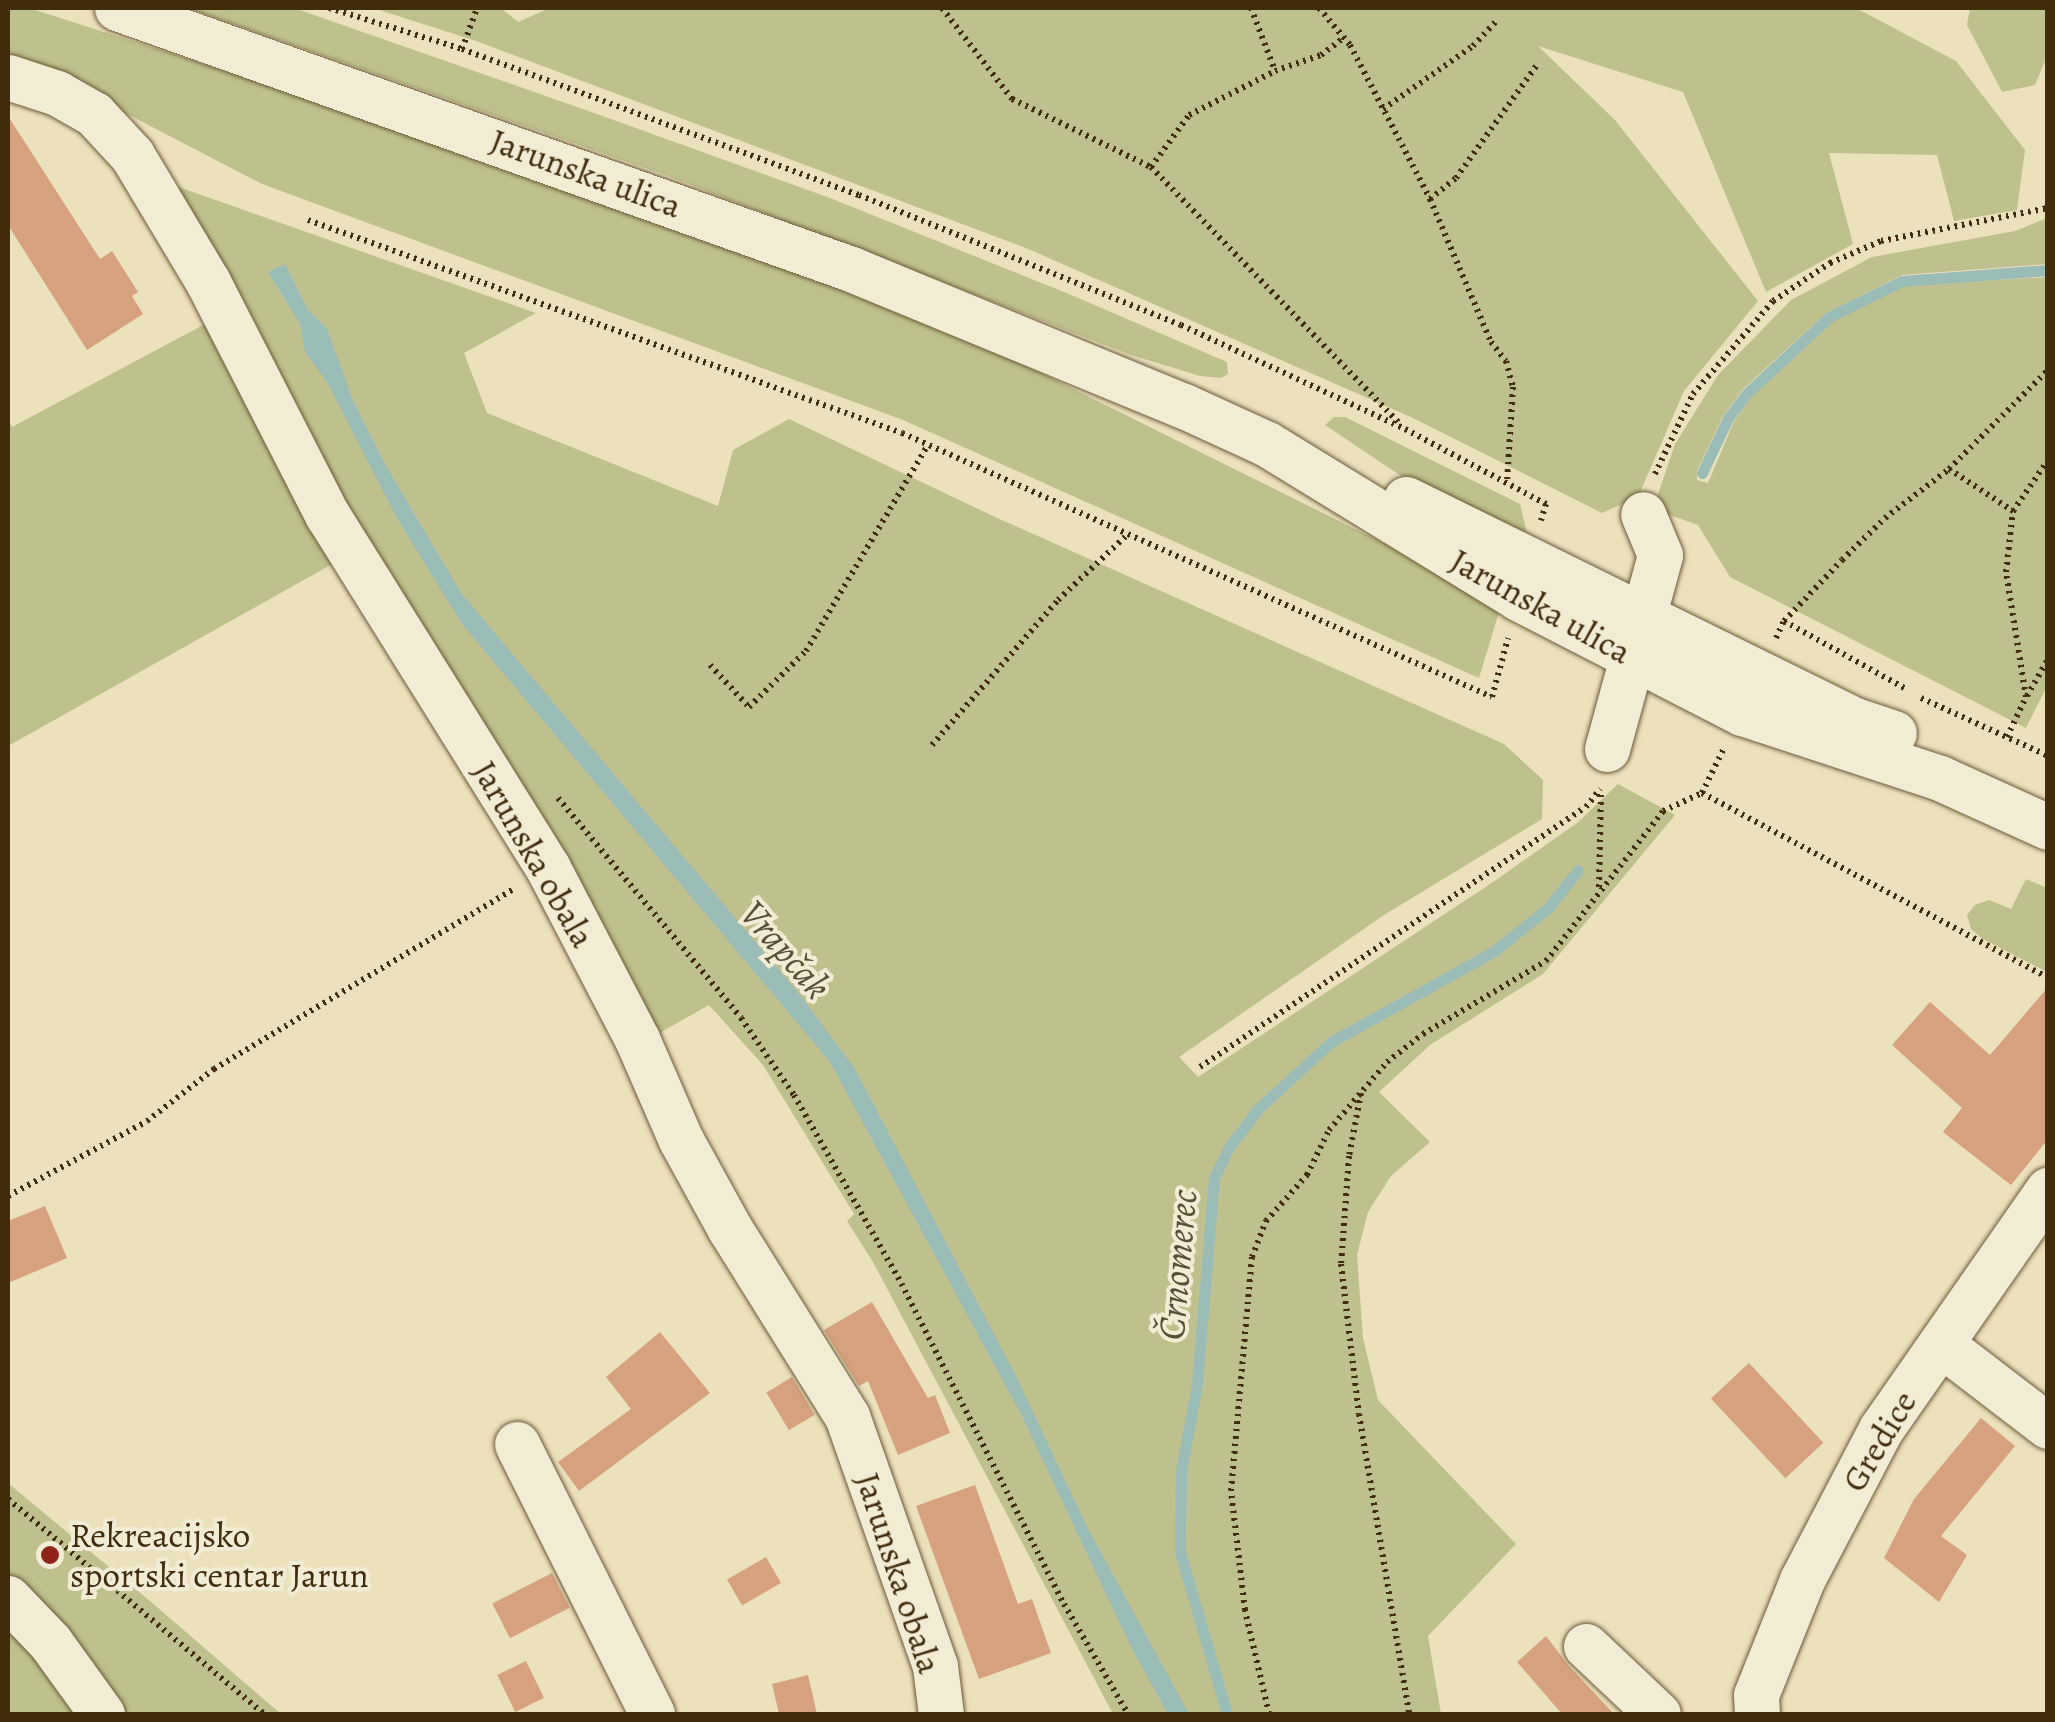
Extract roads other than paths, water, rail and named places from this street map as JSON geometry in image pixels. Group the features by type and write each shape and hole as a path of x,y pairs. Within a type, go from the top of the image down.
{"street":[{"name":"Jarunska ulica","path":"117,8 851,269 1050,350 1119,362 1224,396 1333,448 1408,500 1636,636 1742,713 1940,778 2048,828"},
{"name":"Jarunska obala","path":"8,77 57,94 94,114 132,155 208,282 328,516 548,868 637,1038 681,1140 730,1229 846,1416 935,1666 940,1714"},
{"path":"1604,769 1660,555 1643,514"},
{"name":"Jarunska ulica","path":"1636,636 1855,720 1969,758 2048,797"},
{"name":"Gredice","path":"1757,1714 1756,1695 1802,1580 1881,1429 2048,1190"},
{"path":"1940,1344 2048,1426"},
{"path":"518,1444 652,1714"},
{"path":"8,1598 50,1642 102,1714"},
{"path":"1586,1646 1658,1714"}],"water":[{"path":"285,264 308,310 327,329 354,403 461,593 800,995 855,1069 1016,1376 1087,1527 1189,1714 1168,1714 1131,1647 1021,1414 830,1062 462,624 398,520 327,382 305,352 300,324 268,272"}],"waterway":[{"name":"Črnomerec","path":"1702,473 1728,418 1747,393 1829,317 1902,281 2048,270"},
{"name":"Črnomerec","path":"1227,1714 1180,1552 1181,1471 1197,1384 1214,1178 1229,1147 1259,1108 1331,1042 1493,952 1548,908 1578,870"}],"place":[{"name":"Rekreacijsko sportski centar Jarun","path":"50,1555"}],"water label":[{"name":"Vrapčak","path":"785,950"}]}
